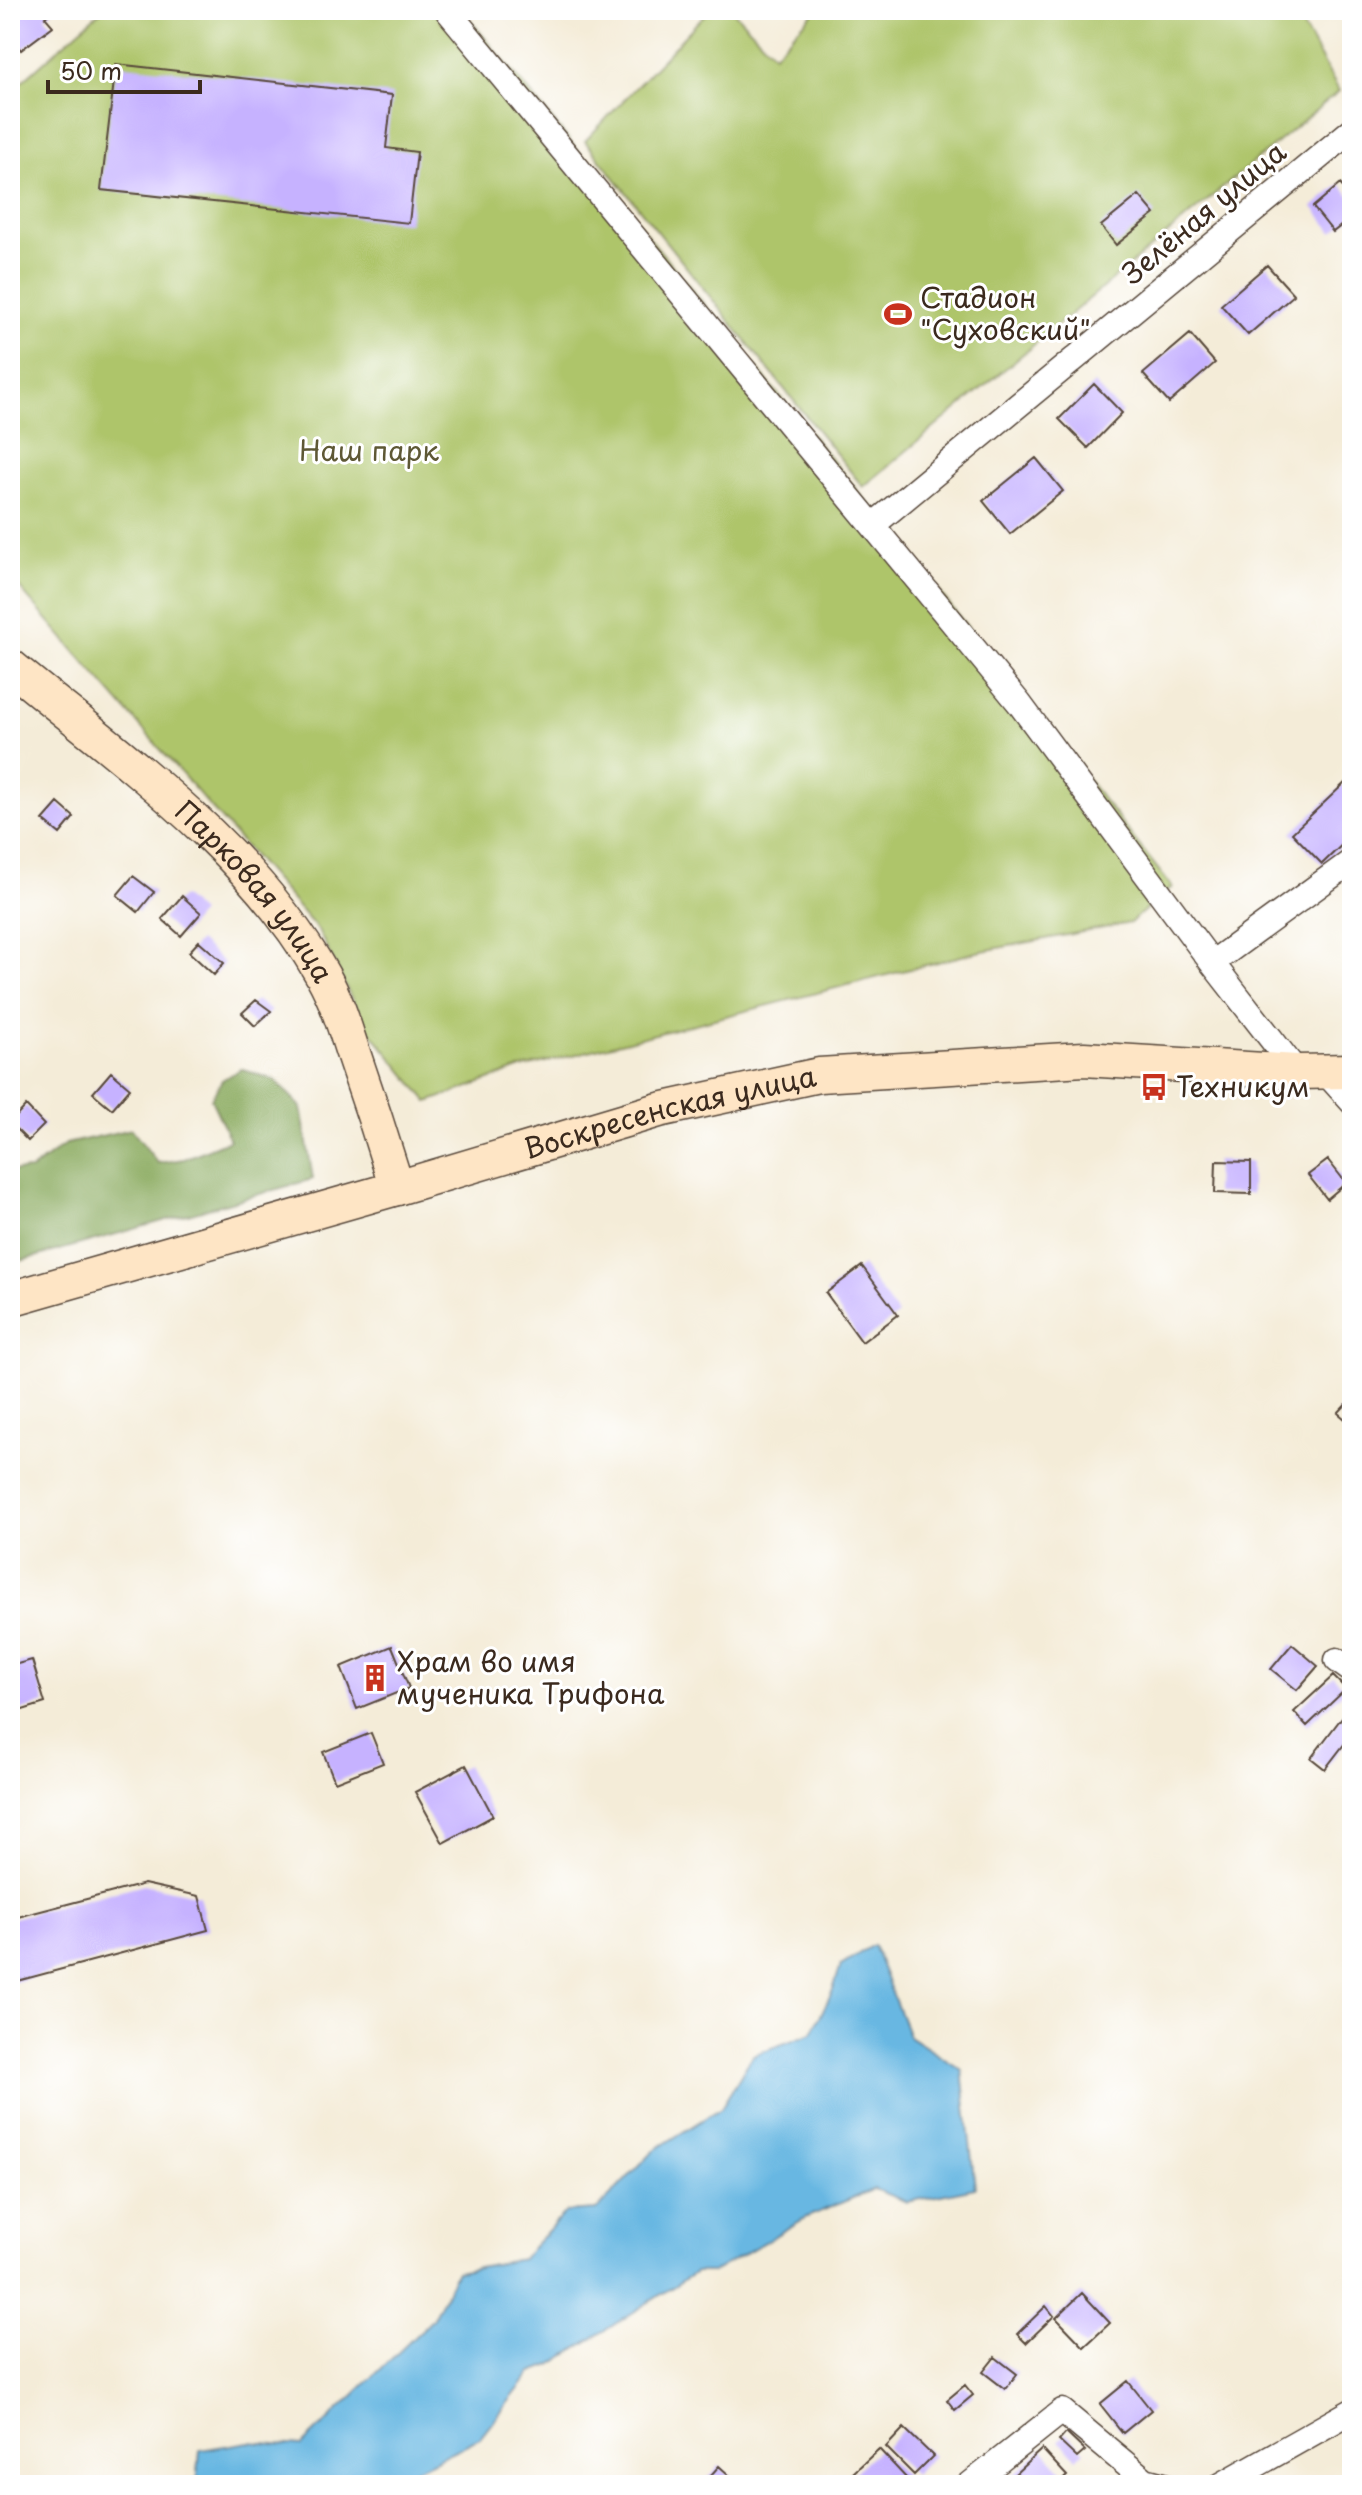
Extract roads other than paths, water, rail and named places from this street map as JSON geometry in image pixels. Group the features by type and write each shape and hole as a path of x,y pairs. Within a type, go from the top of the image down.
{"street":[{"path":"447,10 1019,703 1212,963 1352,1102"},
{"name":"Зелёная улица","path":"873,525 1352,130"},
{"name":"Парковая улица","path":"10,666 175,804 221,848 284,918 325,978 369,1098 397,1188"},
{"path":"1212,963 1352,861"},
{"name":"Воскресенская улица","path":"10,1299 659,1110 819,1075 1084,1059 1324,1071"},
{"path":"969,2485 1062,2411 1145,2480 1164,2485"},
{"path":"1221,2485 1352,2411"}],"water":[{"path":"873,1945 909,2036 962,2070 975,2188 907,2202 874,2189 807,2217 713,2272 696,2272 551,2365 532,2372 480,2438 412,2471 394,2485 197,2485 200,2450 249,2442 301,2446 432,2320 457,2271 521,2259 566,2212 597,2210 653,2151 721,2108 753,2055 812,2033 833,1990 841,1965"}],"place":[{"name":"Стадион \"Суховский\"","path":"898,314"},
{"name":"Техникум","path":"1154,1087"},
{"name":"Храм во имя мученика Трифона","path":"375,1678"}],"park label":[{"name":"Наш парк","path":"369,451"}]}
